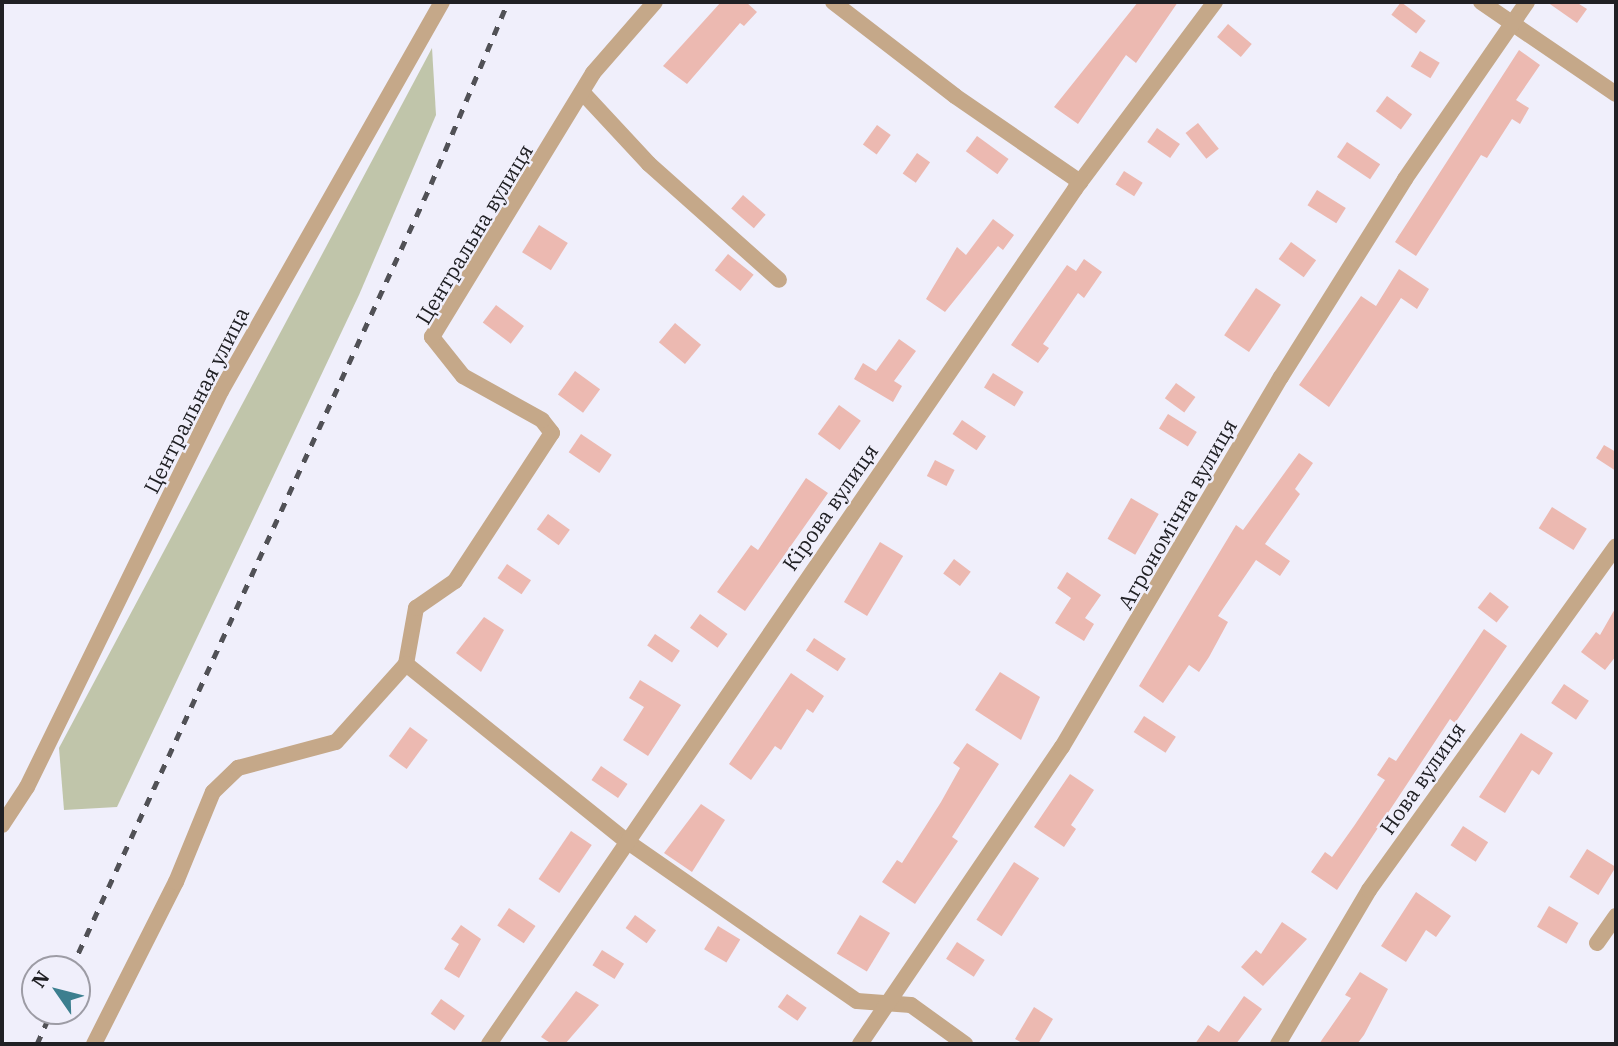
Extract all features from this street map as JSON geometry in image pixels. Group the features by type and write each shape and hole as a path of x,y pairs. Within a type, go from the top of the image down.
{"street":[{"name":"Центральная улица","path":"2,825 27,787 222,391 442,2"},
{"name":"Центральна вулиця","path":"406,664 416,608 455,581 552,433 542,420 463,376 432,337 593,73 655,2"},
{"path":"833,2 955,96 1080,182"},
{"name":"Кірова вулиця","path":"489,1044 625,840 1080,182 1215,2"},
{"path":"1481,2 1511,25 1616,93"},
{"name":"Агрономічна вулиця","path":"860,1044 1062,747 1281,377 1405,179 1527,2"},
{"path":"583,93 649,164 779,280"},
{"name":"Нова вулиця","path":"1278,1044 1369,890 1616,546"},
{"path":"94,1044 182,870 213,792 238,768 337,743 406,664 625,840 857,1000 911,1005 965,1044"},
{"path":"1597,943 1616,916"}],"green space":[{"path":"432,48 436,115 359,295 117,807 64,810 59,748"}],"building":[{"path":"721,2 746,2 757,12 744,26 740,23 687,84 663,66"},
{"path":"1138,2 1178,2 1136,63 1126,55 1078,124 1054,107"},
{"path":"1401,2 1426,21 1416,33 1391,15"},
{"path":"1547,2 1576,2 1587,9 1577,23"},
{"path":"1228,24 1252,44 1241,57 1217,37"},
{"path":"1519,50 1540,65 1516,100 1529,108 1520,124 1512,119 1487,158 1481,155 1416,256 1395,242"},
{"path":"1420,51 1440,63 1430,78 1411,66"},
{"path":"1387,96 1412,114 1401,130 1376,111"},
{"path":"1198,123 1219,149 1206,159 1186,133"},
{"path":"877,125 891,135 877,154 863,144"},
{"path":"1157,128 1180,144 1170,158 1147,142"},
{"path":"977,136 1009,159 997,174 966,151"},
{"path":"1347,142 1380,164 1370,179 1337,157"},
{"path":"917,153 930,162 916,183 903,173"},
{"path":"1124,171 1143,183 1134,196 1116,185"},
{"path":"1317,190 1346,208 1336,223 1307,205"},
{"path":"743,195 766,215 754,228 731,209"},
{"path":"993,219 1014,235 1003,250 998,246 945,312 926,299 957,247 966,255"},
{"path":"539,225 568,243 551,270 522,252"},
{"path":"1291,242 1316,260 1304,277 1279,259"},
{"path":"728,254 754,275 740,291 715,270"},
{"path":"1084,259 1102,272 1084,298 1078,293 1043,344 1049,348 1038,363 1011,345 1067,265 1076,271"},
{"path":"1399,269 1429,289 1417,309 1401,298 1329,407 1299,385 1361,296 1376,306"},
{"path":"1256,288 1281,305 1249,352 1224,335"},
{"path":"496,305 524,326 511,344 483,323"},
{"path":"675,323 701,345 685,364 659,342"},
{"path":"899,339 916,351 894,381 902,386 893,402 854,379 863,363 876,371"},
{"path":"575,371 600,389 583,413 558,394"},
{"path":"993,373 1024,392 1015,406 984,387"},
{"path":"1176,383 1195,397 1184,412 1165,398"},
{"path":"839,405 861,421 840,450 818,434"},
{"path":"1168,414 1197,432 1188,446 1159,428"},
{"path":"962,420 986,436 977,450 952,434"},
{"path":"581,434 612,455 599,473 569,452"},
{"path":"1604,445 1616,452 1616,471 1596,458"},
{"path":"1299,453 1313,463 1295,489 1300,494 1265,544 1290,561 1280,576 1256,560 1218,616 1228,622 1209,657 1199,672 1189,665 1163,703 1139,686 1236,525 1243,530"},
{"path":"935,460 955,470 946,486 927,476"},
{"path":"806,478 828,493 745,611 717,592 751,545 758,550"},
{"path":"1131,498 1159,514 1135,555 1108,539"},
{"path":"1552,507 1587,529 1574,550 1539,528"},
{"path":"548,514 570,530 559,545 537,529"},
{"path":"880,542 903,556 867,616 844,602"},
{"path":"954,559 971,572 960,586 943,573"},
{"path":"507,564 531,580 522,594 497,578"},
{"path":"1067,572 1101,595 1085,618 1094,624 1084,641 1055,623 1071,598 1057,588"},
{"path":"1490,592 1509,607 1497,623 1478,608"},
{"path":"1616,607 1616,656 1605,670 1581,652 1596,632 1600,635"},
{"path":"700,614 728,634 718,648 690,628"},
{"path":"484,617 504,630 481,672 456,653"},
{"path":"1484,629 1507,646 1455,723 1450,719 1337,890 1311,872 1325,852 1332,857 1385,780 1377,775 1389,757 1396,761"},
{"path":"655,634 680,651 672,662 647,646"},
{"path":"814,638 846,659 838,671 806,651"},
{"path":"1000,672 1040,697 1021,740 975,710"},
{"path":"791,673 824,696 813,713 807,709 781,750 775,746 751,780 729,764"},
{"path":"640,680 681,705 648,756 623,740 644,707 629,698"},
{"path":"1564,684 1589,701 1576,720 1551,703"},
{"path":"1144,716 1176,737 1166,753 1134,732"},
{"path":"410,727 428,740 407,769 389,756"},
{"path":"1521,733 1553,753 1539,775 1532,770 1505,813 1479,797"},
{"path":"967,743 999,764 952,837 958,841 915,904 882,882 897,860 902,863 941,802 960,768 953,763"},
{"path":"601,766 628,784 618,798 591,780"},
{"path":"1070,774 1094,790 1071,825 1076,829 1064,847 1034,827"},
{"path":"701,804 725,820 692,872 664,853"},
{"path":"1463,826 1488,842 1476,862 1450,845"},
{"path":"571,831 592,845 559,893 539,879"},
{"path":"1587,849 1616,867 1598,895 1570,877"},
{"path":"1014,862 1039,878 1002,936 976,920"},
{"path":"1416,892 1451,916 1436,937 1426,930 1406,962 1381,946"},
{"path":"1549,906 1578,923 1566,944 1537,927"},
{"path":"509,908 536,926 524,943 497,925"},
{"path":"635,915 656,930 647,943 626,928"},
{"path":"860,915 890,933 867,972 837,954"},
{"path":"1282,922 1307,939 1263,986 1241,967 1256,950 1261,954"},
{"path":"461,925 481,939 459,978 444,969 459,944 451,939"},
{"path":"718,926 740,939 726,963 704,949"},
{"path":"957,942 985,960 974,977 946,959"},
{"path":"602,950 624,964 615,979 592,965"},
{"path":"1360,972 1388,989 1364,1035 1357,1044 1319,1044 1351,998 1345,995"},
{"path":"576,991 599,1005 565,1044 552,1044 541,1037"},
{"path":"787,994 807,1008 797,1021 778,1007"},
{"path":"1244,996 1262,1009 1236,1044 1195,1044 1208,1025 1219,1032"},
{"path":"441,999 465,1016 454,1030 431,1014"},
{"path":"1034,1007 1053,1019 1038,1044 1024,1044 1015,1039"}],"railway":[{"path":"77,955 431,184 508,2"},
{"path":"37,1044 46,1025"}]}
